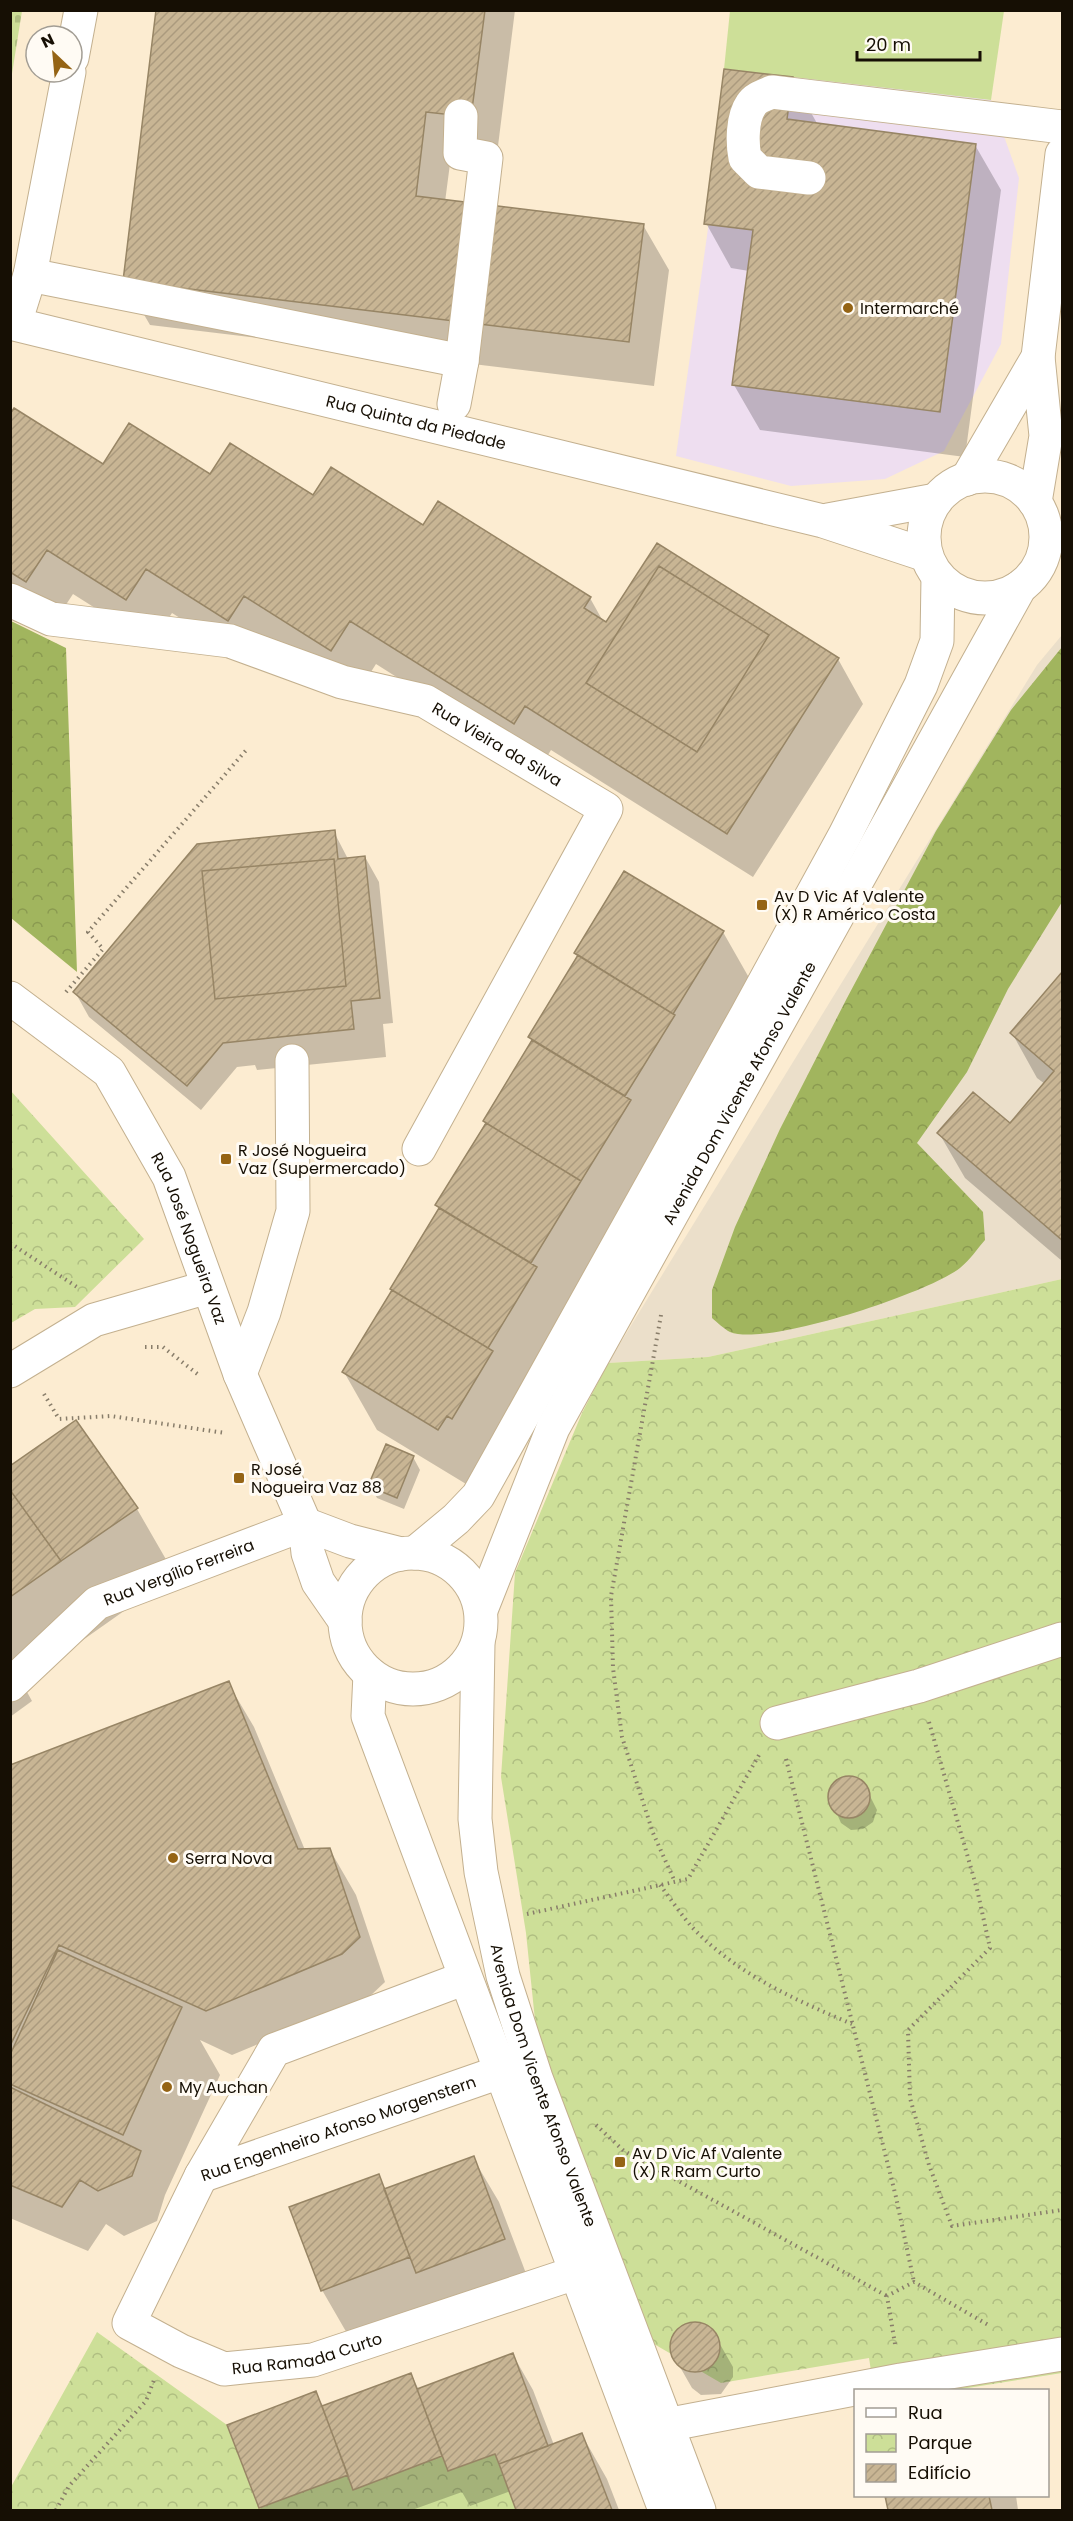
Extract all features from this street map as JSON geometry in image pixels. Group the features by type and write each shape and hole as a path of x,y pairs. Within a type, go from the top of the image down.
{"street":[{"path":"13,323 30,275 67,84"},
{"path":"809,178 759,172 745,158 746,118 751,105 757,98 772,92 1062,127"},
{"path":"453,404 462,361 486,158 460,153 461,116"},
{"path":"1045,503 1005,480 986,476 968,479 950,488 936,500 927,517 924,536 932,566 952,589 969,596 995,597 1040,570 1046,539 1046,436 1038,357 1061,187 1062,154"},
{"path":"30,275 462,361"},
{"name":"Rua Quinta da Piedade","path":"13,323 823,521 932,566"},
{"path":"968,479 1038,357"},
{"path":"823,521 936,500"},
{"name":"Avenida Dom Vicente Afonso Valente","path":"408,1553 456,1519 478,1496 845,835 921,685 937,641 932,566"},
{"name":"Avenida Dom Vicente Afonso Valente","path":"481,1610 553,1428 1040,570"},
{"name":"Rua Vieira da Silva","path":"10,600 51,619 230,641 342,682 425,701 606,809 419,1149"},
{"name":"Rua José Nogueira Vaz","path":"10,998 110,1072 169,1177 240,1374 304,1524 308,1553 318,1582 345,1621"},
{"path":"240,1374 264,1312 293,1211 292,1061"},
{"path":"10,1371 94,1320 208,1287"},
{"path":"304,1524 350,1541 408,1553 448,1562 464,1574 475,1591 481,1610 482,1626 478,1642 468,1662 452,1677 433,1687 410,1689 389,1685 370,1674 356,1659 348,1641 345,1621 348,1602 355,1585 383,1560 408,1553"},
{"name":"Rua Vergílio Ferreira","path":"10,1685 97,1603 304,1524"},
{"path":"777,1723 919,1686 1062,1638"},
{"name":"Avenida Dom Vicente Afonso Valente","path":"478,1642 475,1819 491,1923 503,1976 536,2078 699,2511"},
{"name":"Avenida Dom Vicente Afonso Valente","path":"370,1674 368,1716 665,2511"},
{"name":"Rua Engenheiro Afonso Morgenstern","path":"201,2176 274,2050 465,1978"},
{"name":"Rua Engenheiro Afonso Morgenstern","path":"201,2176 500,2072"},
{"name":"Rua Ramada Curto","path":"201,2176 129,2323 181,2351 224,2369 313,2360 575,2273"},
{"path":"666,2425 901,2380 1062,2354"}],"path":[{"path":"41,1021 104,948 88,932 248,748"},
{"path":"642,1268 667,1284 610,1596 613,1668 622,1737 653,1833 675,1882"},
{"path":"136,1347 163,1347 203,1378"},
{"path":"39,1385 60,1419 111,1416 234,1434"},
{"path":"919,1686 977,1889 990,1947 908,2030 910,2098 929,2165 952,2226 1062,2210"},
{"path":"491,1923 688,1879 777,1723"},
{"path":"777,1723 896,2197 914,2282 1000,2331"},
{"path":"660,1884 691,1926 745,1973 805,2004 853,2025"},
{"path":"590,2119 624,2151 887,2296"},
{"path":"887,2296 914,2282"},
{"path":"887,2296 901,2380"},
{"path":"56,2511 69,2486 146,2401 156,2374"}],"shaded area":[{"path":"731,65 991,100 1019,178 1001,344 944,451 885,479 791,486 676,456"},
{"path":"1062,635 1062,1279 708,1357 608,1363 1037,665"}],"green space":[{"path":"10,11 22,11 11,80"},
{"path":"730,11 1004,11 991,100 724,69"},
{"path":"11,621 66,648 77,972 11,918"},
{"path":"1062,647 1062,902 1008,989 967,1072 917,1143 983,1212 985,1240 960,1268 916,1291 883,1303 811,1325 777,1332 749,1335 730,1332 712,1318 712,1290 735,1227 780,1129 936,831 1011,710"},
{"path":"10,1090 144,1239 75,1307 35,1309 11,1323"},
{"path":"1062,1279 1062,2373 961,2389 874,2389 869,2358 721,2383 654,2344 599,2202 589,2168 545,2117 526,1933 501,1777 515,1573 582,1413 608,1363 708,1357"},
{"path":"97,2332 227,2425 259,2508 348,2475 354,2489 442,2456 449,2471 495,2454 516,2510 11,2510 11,2487"}],"building":[{"path":"156,10 485,10 471,117 426,112 416,196 644,224 629,342 123,281"},
{"name":"Intermarché","path":"724,69 793,77 787,119 976,144 940,412 732,385 753,230 704,224"},
{"path":"14,408 103,464 129,423 210,474 230,443 313,495 331,467 423,525 438,501 591,597 584,608 606,622 657,543 839,658 727,834 525,706 514,724 350,621 331,651 244,596 228,621 146,569 126,600 47,550 26,582 10,572 10,414"},
{"path":"659,566 769,635 697,752 586,683"},
{"path":"335,830 338,859 365,856 380,998 351,1001 354,1029 223,1043 187,1086 73,992 197,844"},
{"path":"334,859 346,986 215,999 202,871"},
{"path":"624,871 724,931 673,1014 574,953"},
{"path":"578,955 675,1015 625,1096 528,1037"},
{"path":"1062,972 1062,1240 937,1133 973,1092 1010,1123 1054,1071 1010,1033"},
{"path":"532,1040 631,1100 581,1181 483,1121"},
{"path":"486,1123 581,1181 531,1263 435,1205"},
{"path":"439,1208 537,1267 488,1348 390,1289"},
{"path":"392,1290 493,1351 452,1419 447,1416 438,1430 342,1372"},
{"path":"76,1420 138,1508 61,1561 10,1490 10,1466"},
{"path":"386,1444 414,1456 397,1498 368,1486"},
{"path":"10,1490 61,1561 10,1597"},
{"name":"Serra Nova","path":"229,1681 298,1849 330,1848 360,1937 342,1954 206,2011 59,1945 10,2046 10,1765"},
{"path":"849,1776 864,1782 870,1797 864,1812 849,1818 834,1812 828,1797 834,1782"},
{"path":"58,1950 182,2007 123,2135 10,2084 10,2055"},
{"path":"10,2087 141,2151 132,2176 98,2191 80,2180 62,2207 10,2185"},
{"path":"474,2156 505,2239 416,2273 384,2189"},
{"path":"379,2174 410,2257 321,2291 289,2207"},
{"path":"695,2322 713,2329 720,2347 713,2365 695,2372 677,2365 670,2347 677,2329"},
{"path":"513,2353 548,2446 499,2464 495,2454 448,2471 417,2389"},
{"path":"411,2373 442,2456 353,2490 322,2406"},
{"path":"316,2391 348,2475 259,2508 227,2425"},
{"path":"582,2433 612,2510 516,2510 499,2464"},
{"path":"885,2497 989,2497 992,2510 888,2510"}],"place":[{"name":"Intermarché","path":"848,308"},
{"name":"Av D Vic Af Valente (X) R Américo Costa","path":"762,905"},
{"name":"R José Nogueira Vaz (Supermercado)","path":"226,1159"},
{"name":"R José Nogueira Vaz 88","path":"239,1478"},
{"name":"Serra Nova","path":"173,1858"},
{"name":"My Auchan","path":"167,2087"},
{"name":"Av D Vic Af Valente (X) R Ram Curto","path":"620,2162"}]}
